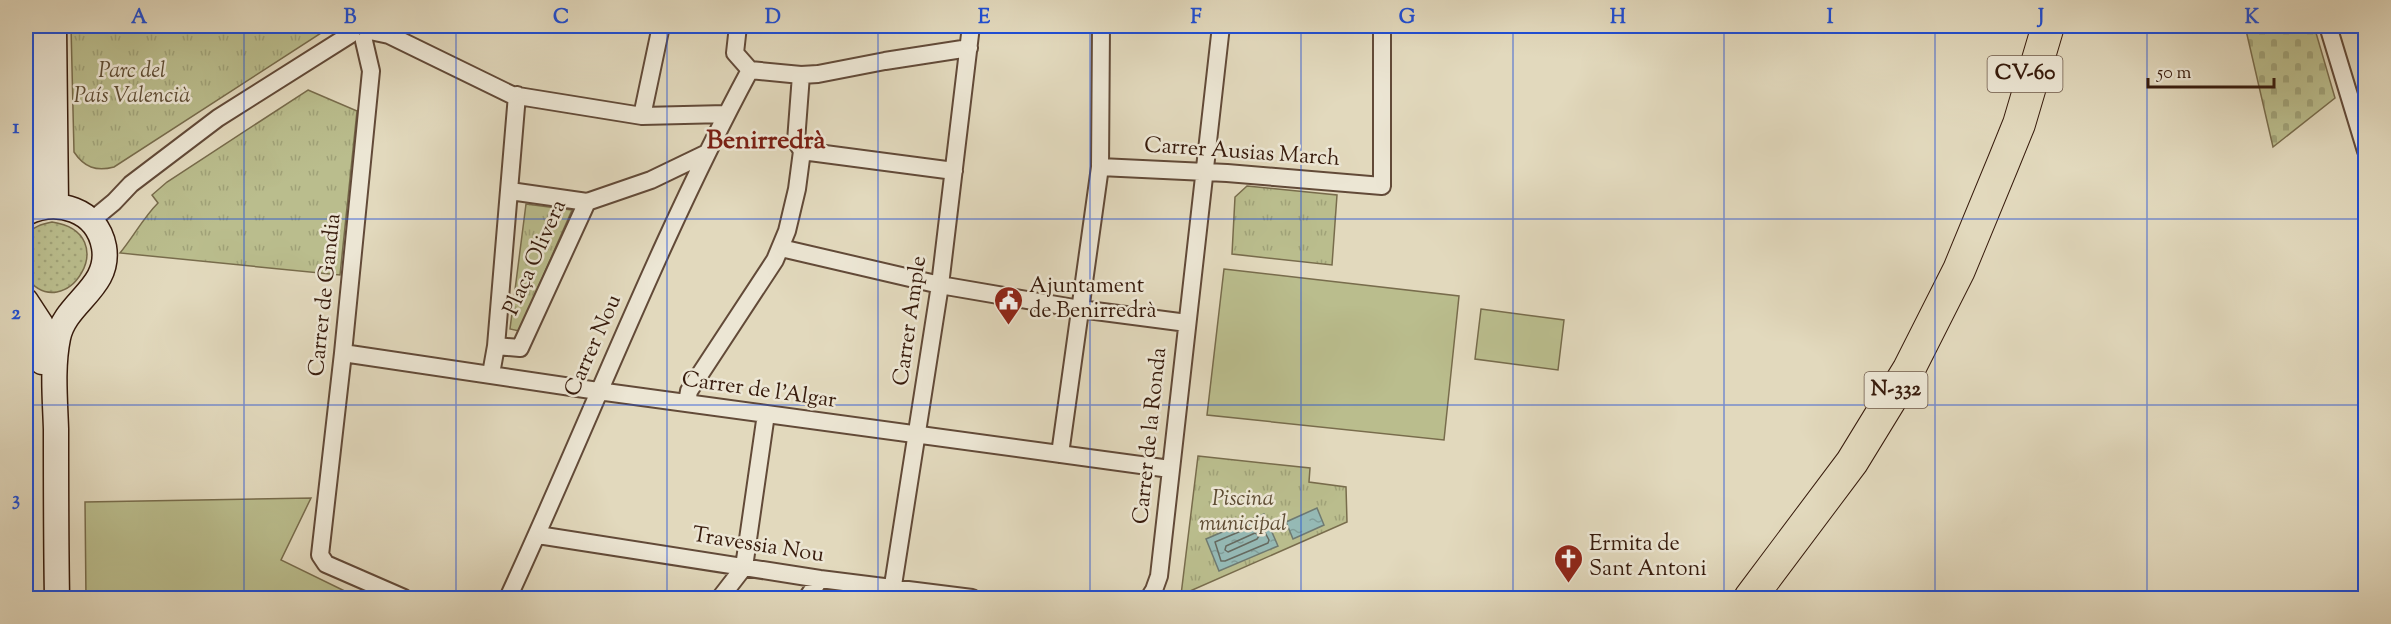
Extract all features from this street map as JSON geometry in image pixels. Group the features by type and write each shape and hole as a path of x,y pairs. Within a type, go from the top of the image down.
{"highway":[{"name":"CV-60","path":"2019,124 2028,55 2035,26"},
{"name":"N-332","path":"1750,598 1852,462 1909,369 1959,270 2019,124 2048,26"},
{"path":"2004,161 2030,134 2065,26"}],"street":[{"path":"36,26 39,208"},
{"path":"39,208 54,26"},
{"path":"642,116 661,26"},
{"path":"738,26 735,53 750,70 801,75 969,48"},
{"name":"Carrer Ample","path":"891,593 940,285 971,26"},
{"path":"1060,454 1100,167 1101,26"},
{"name":"Carrer de la Ronda","path":"1149,598 1159,576 1221,26"},
{"name":"Carrer Ausias March","path":"1100,167 1205,172 1382,186 1382,26"},
{"path":"2328,26 2365,148"},
{"path":"91,221 114,202 131,183 218,118 357,33 389,34 512,95 642,116 726,114"},
{"name":"Carrer de Gandia","path":"357,33 371,71 344,353 320,555 326,564 404,598"},
{"name":"Carrer Nou","path":"508,598 538,535 598,391 705,154 750,70"},
{"path":"687,403 689,391 775,261 781,248 797,189 802,151 796,141 801,75"},
{"name":"Plaça Olivera","path":"491,374 496,346 518,95"},
{"path":"802,151 954,171"},
{"path":"587,202 651,180 705,154"},
{"name":"Plaça Olivera","path":"496,346 520,348 587,202 510,191"},
{"path":"39,208 71,208 91,221 99,233 104,248 104,263 100,277 63,324 56,353 57,598"},
{"path":"781,248 940,285 1080,309 1187,323"},
{"path":"26,300 51,308 67,306 80,300"},
{"path":"26,300 41,324 43,335 44,598"},
{"name":"Carrer de l'Algar","path":"344,353 917,436 1170,469"},
{"path":"720,598 744,567 766,414"},
{"name":"Travessia Nou","path":"538,535 820,579 891,593 972,598"},
{"path":"807,598 820,579"}],"green space":[{"name":"Parc del País Valencià","path":"71,26 332,26 114,167 102,169 86,165 74,152"},
{"path":"2245,26 2314,26 2335,98 2273,147"},
{"path":"308,90 357,111 340,275 120,253 158,203 152,195 167,182"},
{"path":"1247,186 1337,195 1332,265 1232,254 1235,197"},
{"path":"526,204 572,210 519,331 510,329"},
{"path":"52,222 74,230 85,243 87,258 81,273 71,285 57,292 41,290 26,277 26,236 37,226"},
{"path":"1224,269 1459,296 1444,440 1207,415"},
{"path":"1481,309 1564,320 1558,370 1475,359"},
{"name":"Piscina municipal","path":"1198,456 1310,468 1309,482 1346,487 1347,522 1181,595"},
{"path":"311,498 281,560 359,598 86,598 85,502"}],"water":[{"path":"1317,508 1324,525 1293,539 1286,522"},
{"path":"1264,514 1278,546 1219,571 1206,539"}],"place":[{"name":"Ajuntament de Benirredrà","path":"1008,326"},
{"name":"Ermita de Sant Antoni","path":"1568,584"}],"district":[{"name":"Benirredrà","path":"766,141"}]}
